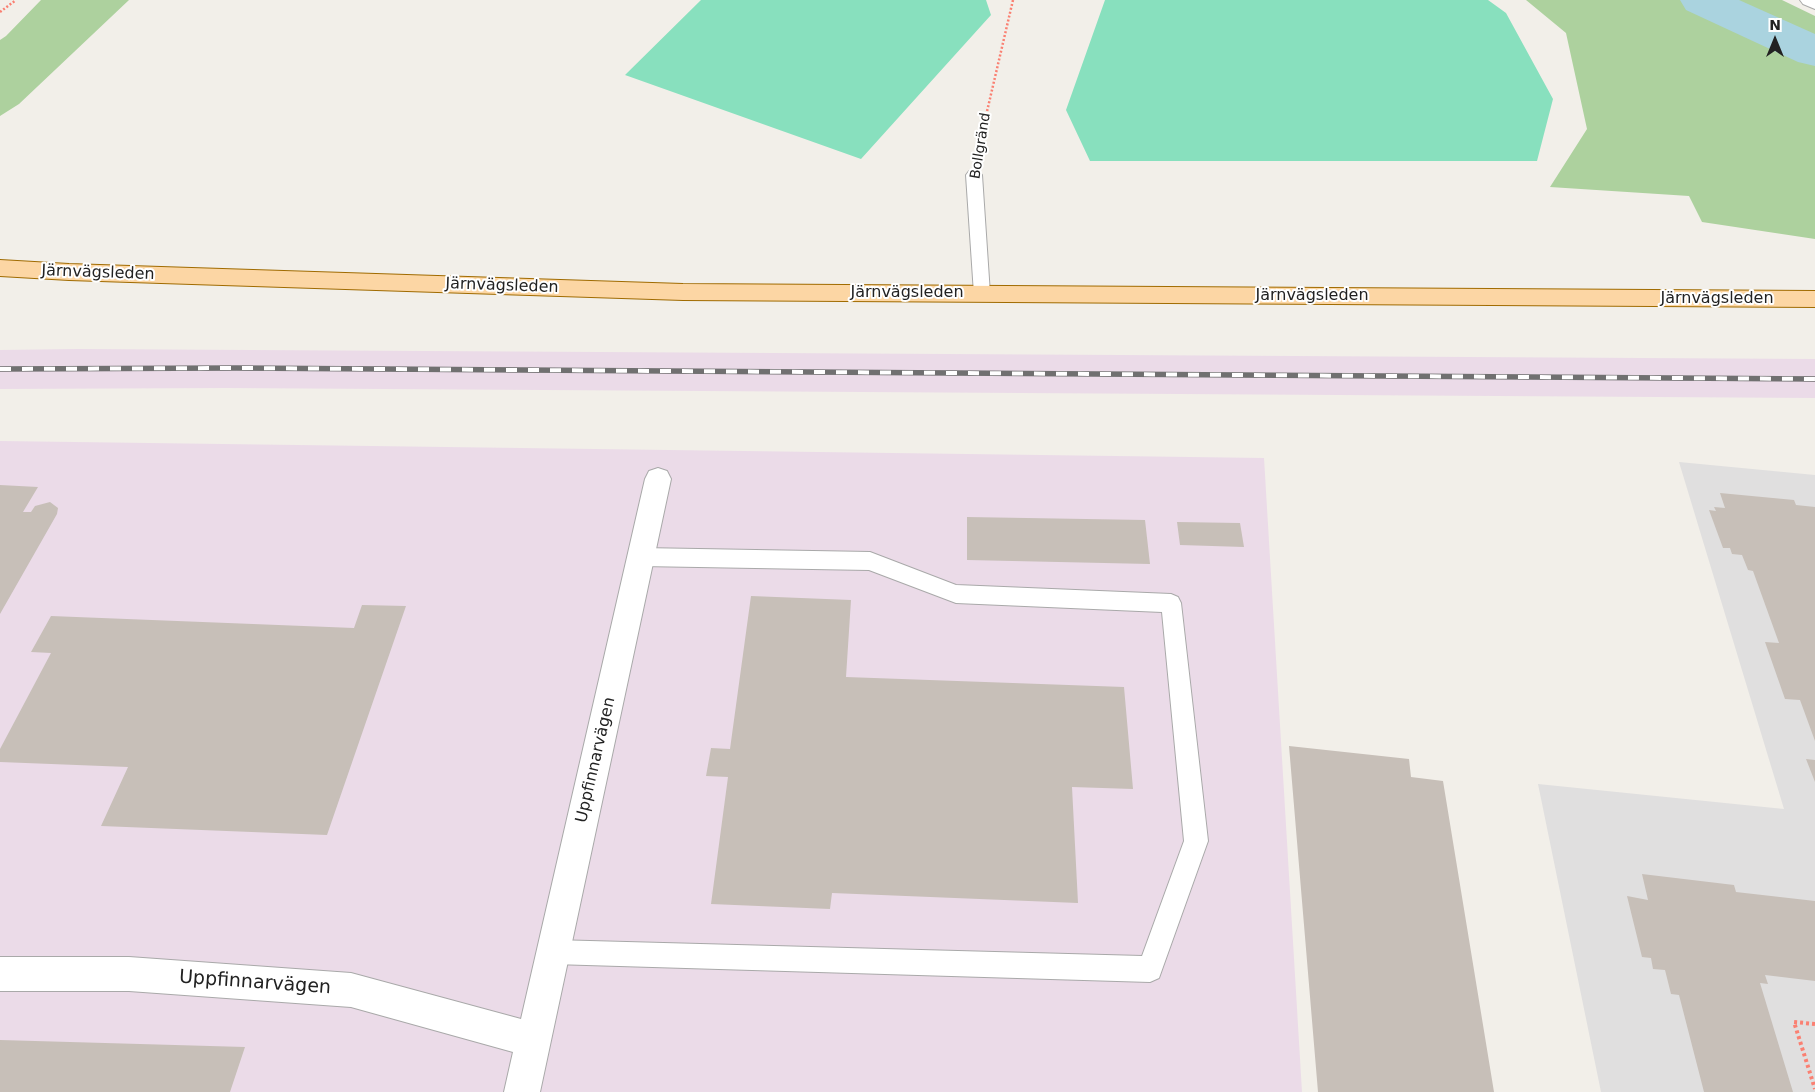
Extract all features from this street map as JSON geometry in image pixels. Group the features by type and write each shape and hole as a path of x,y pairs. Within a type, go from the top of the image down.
{"main road":[{"name":"Järnvägsleden","path":"0,268 79,273 683,292 1815,299"}],"street":[{"path":"1809,0 1815,3"},
{"name":"Uppfinnarvägen","path":"522,1092 658,479"},
{"name":"Uppfinnarvägen","path":"0,974 129,974 351,990 534,1040"}],"lane":[{"name":"Bollgränd","path":"974,175 982,294"},
{"path":"553,952 1150,969 1196,841 1170,602 956,594 870,562 641,556"}],"path":[{"path":"0,12 16,0"},
{"name":"Bollgränd","path":"974,175 981,129 1013,0"},
{"path":"1815,1024 1794,1022 1815,1089"}],"shaded area":[{"path":"0,350 1815,359 1815,398 226,388 0,389"},
{"path":"0,441 1264,458 1302,1092 0,1092"},
{"path":"1679,462 1815,475 1815,1092 1601,1092 1538,784 1784,809"}],"green space":[{"path":"41,0 129,0 19,104 0,116 0,40"},
{"path":"701,0 986,0 991,15 861,159 625,75"},
{"path":"1105,0 1488,0 1506,13 1553,99 1537,161 1090,161 1066,110"},
{"path":"1526,0 1782,0 1815,16 1815,239 1702,222 1689,196 1550,187 1587,129 1566,33"}],"building":[{"path":"0,485 38,487 23,512 31,512 35,506 50,502 58,508 57,514 0,614"},
{"path":"1720,493 1794,500 1796,505 1815,507 1815,741 1800,700 1785,699 1765,642 1779,643 1753,571 1748,570 1742,555 1732,554 1730,548 1723,548 1709,510 1716,511 1714,507 1725,508"},
{"path":"967,517 1145,520 1150,564 967,560"},
{"path":"1177,522 1240,523 1244,547 1180,545"},
{"path":"751,596 851,600 846,677 1124,687 1133,789 1072,787 1078,903 832,893 830,909 711,904 728,777 706,776 711,748 730,749"},
{"path":"362,605 406,606 327,835 101,826 128,767 0,762 0,749 51,653 31,652 51,616 354,628"},
{"path":"1289,746 1409,759 1411,777 1443,781 1494,1092 1318,1092"},
{"path":"1806,759 1815,760 1815,782"},
{"path":"1642,874 1734,885 1736,892 1815,901 1815,981 1765,975 1768,984 1760,983 1793,1092 1704,1092 1679,995 1671,994 1665,970 1653,969 1651,958 1642,957 1627,896 1648,900"},
{"path":"0,1040 245,1047 230,1092 0,1092"}],"waterway":[{"path":"1702,0 1815,52"}],"railway":[{"path":"0,369 236,368 1815,379"}]}
